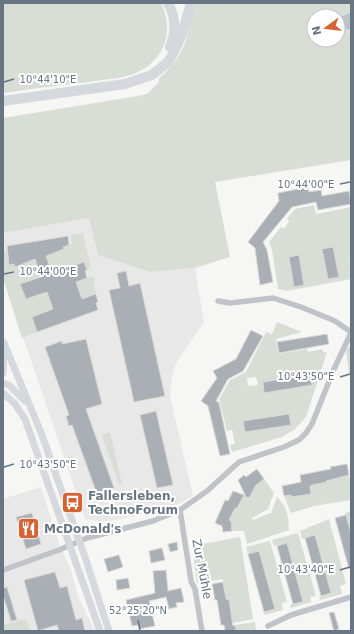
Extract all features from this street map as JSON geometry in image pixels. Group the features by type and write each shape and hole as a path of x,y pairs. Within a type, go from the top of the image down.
{"highway":[{"path":"140,80 160,63 172,41 174,33 174,16 168,3"},
{"path":"3,101 125,84 152,75 168,62 174,52 182,34 191,3"}],"street":[{"path":"3,570 97,535 153,521 180,510 207,491 239,462 299,440 306,433 312,424 334,369 351,332 335,321 301,307 273,298 230,304 218,301"},
{"path":"3,341 3,373"},
{"path":"3,341 42,435 80,542 109,631"},
{"path":"3,383 9,386 28,404"},
{"path":"3,393 15,404 25,419 100,631"},
{"path":"3,402 15,404"},
{"name":"Zur Mühle","path":"180,510 191,582 195,590 202,631"},
{"path":"268,626 291,615 351,597"}],"shaded area":[{"path":"3,3 161,3 167,23 165,42 156,58 149,65 128,76 3,93"},
{"path":"197,3 351,3 351,12 346,13 346,8 306,8 306,48 346,48 346,28 351,29 351,160 215,182 230,257 195,268 150,272 98,255 89,218 3,233 3,118 147,94 159,82 159,78 169,69 181,52 186,40 191,18"},
{"path":"351,12 351,29 346,29 346,14"},
{"path":"314,205 316,214 351,207 351,279 287,291 278,289 272,250 269,242 281,227 284,229 289,221 287,219 295,209"},
{"path":"89,218 98,255 150,272 195,268 204,322 176,363 171,380 170,396 193,496 178,504 156,511 107,522 85,519 3,278 3,233"},
{"path":"82,233 91,268 87,270 84,262 52,273 46,256 72,244 71,235"},
{"path":"7,250 10,265 14,264 15,267 35,259 41,277 20,284 26,299 47,292 53,309 32,317 37,332 22,338 3,278 3,251"},
{"path":"93,276 96,294 82,299 76,282"},
{"path":"277,322 302,332 276,339 278,354 307,349 308,352 322,349 323,352 327,352 306,417 295,429 282,437 232,452 230,445 235,444 232,430 227,431 219,399 230,380 246,372 266,332 272,334","holes":["310,375 312,385 264,393 263,382","256,377 258,385 248,386 247,378","289,414 291,424 244,421"]},
{"path":"348,347 351,347 351,373 349,373 346,352"},
{"path":"110,432 122,484 119,485 102,435"},
{"path":"349,475 351,500 314,506 291,513 284,496 291,495 292,497 311,494 310,486 312,485"},
{"path":"264,479 274,493 268,509 252,518 253,520 271,513 277,497 287,512 289,530 247,544 244,531 232,531 231,522 229,520 244,495 249,498 254,489 252,488"},
{"path":"41,487 58,541 71,570 78,596 95,631 3,631 3,499"},
{"path":"351,511 351,534 345,513"},
{"path":"329,519 346,584 340,586 342,594 320,600 319,597 331,593 315,535 302,539 300,531"},
{"path":"298,533 316,596 310,597 311,602 291,608 290,605 303,601 287,544 274,546 272,540"},
{"path":"240,537 253,619 233,623 226,599 223,579 197,583 192,546"},
{"path":"270,541 287,602 282,603 283,610 265,615 264,612 275,609 259,551 248,554 246,547"},
{"path":"26,619 30,631 3,631 3,625"},
{"path":"255,622 256,631 236,631 235,625"}],"building":[{"path":"308,187 309,192 321,190 322,196 349,191 351,204 318,210 316,202 292,207 263,242 267,250 273,282 260,285 255,248 248,242 279,201 278,193"},
{"path":"68,236 69,245 63,247 64,249 46,256 52,273 84,262 87,270 85,271 87,278 76,282 82,299 96,294 98,310 37,332 32,317 53,309 47,292 26,299 20,284 41,277 35,259 15,267 14,264 9,265 7,246"},
{"path":"333,247 339,277 328,279 322,249"},
{"path":"299,255 304,285 294,287 289,257"},
{"path":"126,271 129,286 140,283 165,396 134,402 109,290 120,288 117,273"},
{"path":"251,330 263,336 243,371 228,379 216,401 219,403 230,454 220,456 208,406 201,401 217,378 213,371 236,359"},
{"path":"327,334 329,344 279,353 277,342"},
{"path":"86,339 102,404 86,409 114,488 97,494 72,425 69,426 66,416 69,415 45,347 62,341 62,344"},
{"path":"310,375 312,385 264,393 263,382"},
{"path":"156,411 173,485 157,488 140,415"},
{"path":"289,414 291,425 245,432 243,421"},
{"path":"347,464 349,475 310,486 311,494 291,497 291,495 284,496 282,486 301,482 300,475 331,469 330,467"},
{"path":"257,469 264,479 256,485 249,498 246,497 238,480 244,475 246,477"},
{"path":"233,491 244,495 229,520 231,521 232,531 223,532 222,526 215,523 225,500 228,501"},
{"name":"McDonald's","path":"32,513 41,544 26,549 16,517"},
{"path":"346,515 351,534 351,569 349,569 335,518"},
{"path":"315,535 331,593 321,596 305,538"},
{"path":"177,542 178,550 170,552 168,544"},
{"path":"287,543 303,602 293,604 277,546"},
{"path":"162,548 165,560 151,563 149,551"},
{"path":"259,551 275,609 264,612 248,554"},
{"path":"119,555 123,567 108,572 104,559"},
{"path":"166,570 168,591 181,588 184,602 176,603 177,607 169,609 166,597 149,601 155,626 139,629 138,625 132,626 126,600 155,593 153,571"},
{"path":"55,572 60,588 67,586 76,620 82,618 85,631 59,631 57,625 38,631 24,580"},
{"path":"128,578 130,588 117,590 116,580"},
{"path":"223,582 226,599 229,600 233,626 235,625 236,631 225,631 224,625 221,625 217,600 215,600 212,584"},
{"path":"7,587 17,620 11,621 3,595 3,588"},
{"path":"334,612 339,629 334,631 329,613"}],"place":[{"name":"Fallersleben, TechnoForum","path":"72,503"},
{"name":"McDonald's","path":"28,529"}]}
